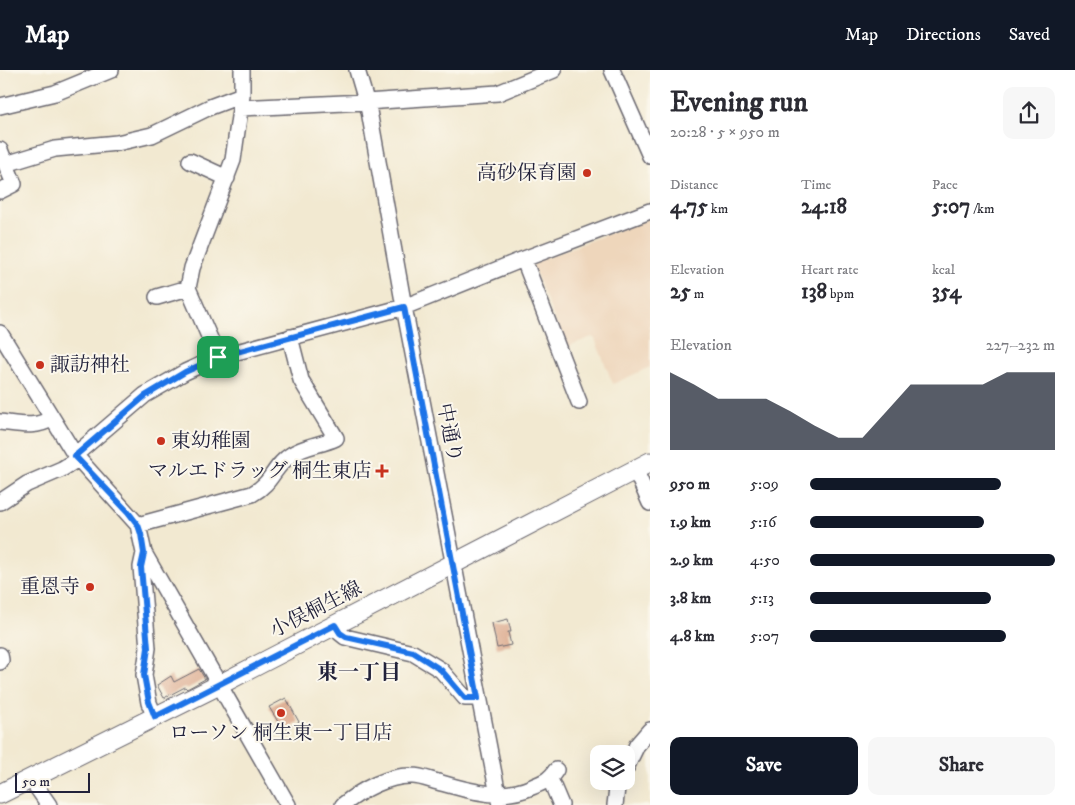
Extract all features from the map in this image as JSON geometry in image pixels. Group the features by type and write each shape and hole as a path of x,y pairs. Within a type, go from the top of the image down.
{"main road":[{"name":"小俣桐生線","path":"0,794 219,685 340,631 453,563 643,466"}],"street":[{"path":"0,106 42,97 90,74 112,70"},
{"path":"218,357 188,288 192,268 233,160 241,101 242,70"},
{"name":"中通り","path":"357,70 366,102 478,698 499,800"},
{"path":"0,191 14,184 3,157 55,149 117,143 152,135 210,106 241,101 366,102 498,93 554,70"},
{"path":"612,70 650,156"},
{"path":"190,162 227,178"},
{"path":"0,502 27,484 62,469 145,396 185,372 218,357 404,307 650,211"},
{"path":"524,260 579,402"},
{"path":"157,297 188,288"},
{"path":"0,333 76,457 138,525 144,553 288,805"},
{"path":"138,525 252,494 269,482 277,468 291,455 336,438 301,380 290,337"},
{"path":"0,422 29,426 44,423 52,418"},
{"path":"643,466 650,503"},
{"path":"144,553 141,567 148,648 144,675 149,702 155,717"},
{"path":"340,631 413,652 441,670 465,698 478,698"},
{"path":"0,655 0,662"},
{"path":"635,749 650,730"},
{"path":"343,805 379,784 397,777 414,776 499,800 525,790 553,774 561,805"},
{"path":"31,779 49,805"},
{"path":"615,805 617,790"}],"shaded area":[{"path":"650,218 650,367 613,384 595,339 592,337 566,347 533,267 535,262"}],"building":[{"path":"508,619 511,645 497,648 492,623"},
{"path":"199,669 205,679 187,689 185,687 164,698 157,685 171,676 174,682"},
{"path":"286,698 299,722 283,730 269,707"}],"place":[{"name":"高砂保育園","path":"587,173"},
{"name":"諏訪神社","path":"40,365"},
{"name":"東幼稚園","path":"161,441"},
{"name":"マルエドラッグ 桐生東店","path":"382,471"},
{"name":"重恩寺","path":"90,587"},
{"name":"ローソン 桐生東一丁目店","path":"281,713"}],"district":[{"name":"東一丁目","path":"359,673"}],"route":[{"path":"404,307 478,698 465,698 441,670 413,652 346,637 340,633 335,625 155,717 149,702 144,675 148,648 141,567 144,553 141,534 138,525 128,512 75,456 145,396 185,372 218,357 404,307"}]}
